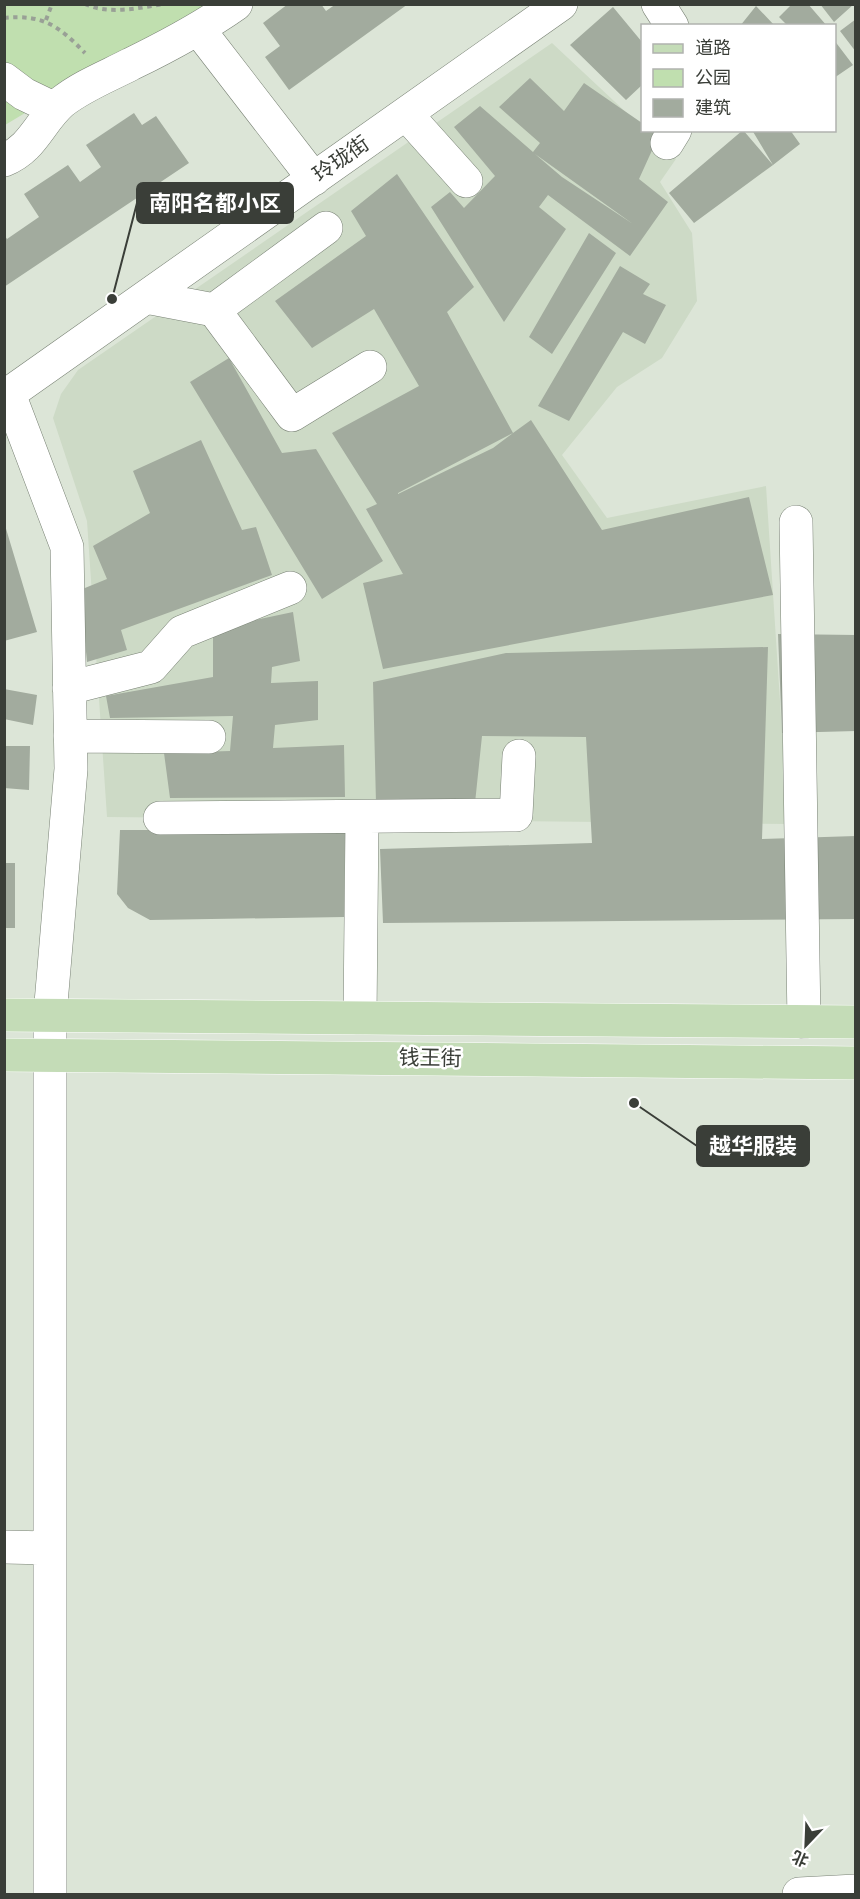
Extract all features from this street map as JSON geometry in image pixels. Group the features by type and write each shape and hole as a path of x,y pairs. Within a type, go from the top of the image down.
{"main road":[{"name":"钱王街","path":"4,1015 855,1022"},
{"name":"钱王街","path":"4,1055 855,1063"}],"street":[{"path":"4,160 15,156 31,142 54,109 73,93 200,30 236,4"},
{"path":"657,4 671,24"},
{"name":"玲珑街","path":"7,396 406,114 546,9"},
{"path":"200,30 314,179"},
{"path":"4,79 24,94 54,109"},
{"path":"406,114 466,181"},
{"path":"214,310 326,228"},
{"path":"146,297 214,310 292,415 370,367"},
{"path":"7,396 67,547 71,769 50,1015 50,1894"},
{"path":"796,522 804,1022"},
{"path":"69,688 151,667 182,632 290,588"},
{"path":"70,736 209,737"},
{"path":"160,818 516,815 519,756"},
{"path":"360,1018 362,817"},
{"path":"4,1547 50,1548"},
{"path":"799,1894 855,1891"}],"path":[{"path":"46,20 52,4"},
{"path":"85,4 95,9 131,9 163,4"},
{"path":"4,18 46,20 66,33 89,56 100,79"}],"shaded area":[{"path":"552,43 641,126 641,132 647,132 676,159 660,182 692,233 697,301 662,358 617,387 562,455 607,518 766,486 788,824 107,817 87,521 53,418 61,394 78,370"}],"green space":[{"path":"5,5 205,5 5,125"}],"building":[{"path":"288,4 321,4 326,11 336,4 408,4 289,90 265,57 280,46 263,23"},
{"path":"792,4 808,4 825,24 786,24 779,17"},
{"path":"820,4 854,4 834,22"},
{"path":"756,6 773,24 742,24"},
{"path":"613,7 641,41 641,86 626,100 570,45"},
{"path":"856,19 856,52 840,31"},
{"path":"836,43 853,65 836,77"},
{"path":"530,78 564,111 584,83 641,122 641,132 655,132 659,135 639,179 668,202 630,256 548,195 539,207 566,229 504,322 431,207 450,192 464,208 495,176 454,127 480,106 533,152 540,143 499,107","holes":["535,154 633,224 562,177"]},
{"path":"134,113 142,125 156,116 189,163 4,287 4,235 7,239 39,217 24,194 68,165 80,182 101,167 86,145"},
{"path":"741,132 745,132 773,165 694,223 669,193"},
{"path":"753,132 791,132 800,144 773,165"},
{"path":"397,174 474,287 447,312 513,433 531,420 602,530 749,497 773,595 383,669 363,583 403,574 366,509 377,504 332,433 419,386 374,309 312,348 275,301 366,236 351,211","holes":["513,433 493,448 398,494"]},
{"path":"589,233 616,253 552,354 529,337"},
{"path":"620,266 650,284 643,294 666,305 645,344 623,332 569,421 538,406"},
{"path":"229,358 282,453 316,449 383,561 322,599 190,382"},
{"path":"201,440 242,530 256,527 272,575 121,630 127,650 87,662 80,590 107,579 93,546 150,513 133,471"},
{"path":"4,522 37,632 4,641"},
{"path":"293,612 300,661 272,667 271,683 318,681 318,720 275,725 273,748 344,745 345,797 170,798 164,753 230,751 233,716 110,718 106,696 213,677 213,629"},
{"path":"778,634 856,635 856,731 782,733"},
{"path":"768,647 762,839 856,836 856,919 383,923 380,849 592,843 586,737 482,736 475,803 376,803 373,682 506,653"},
{"path":"4,689 37,695 33,725 4,719"},
{"path":"4,746 30,746 29,790 4,788"},
{"path":"120,830 345,830 344,917 150,920 128,908 117,894"},
{"path":"4,863 15,863 15,928 4,928"}],"place":[{"name":"南阳名都小区","path":"112,299"},
{"name":"越华服装","path":"634,1103"}]}
